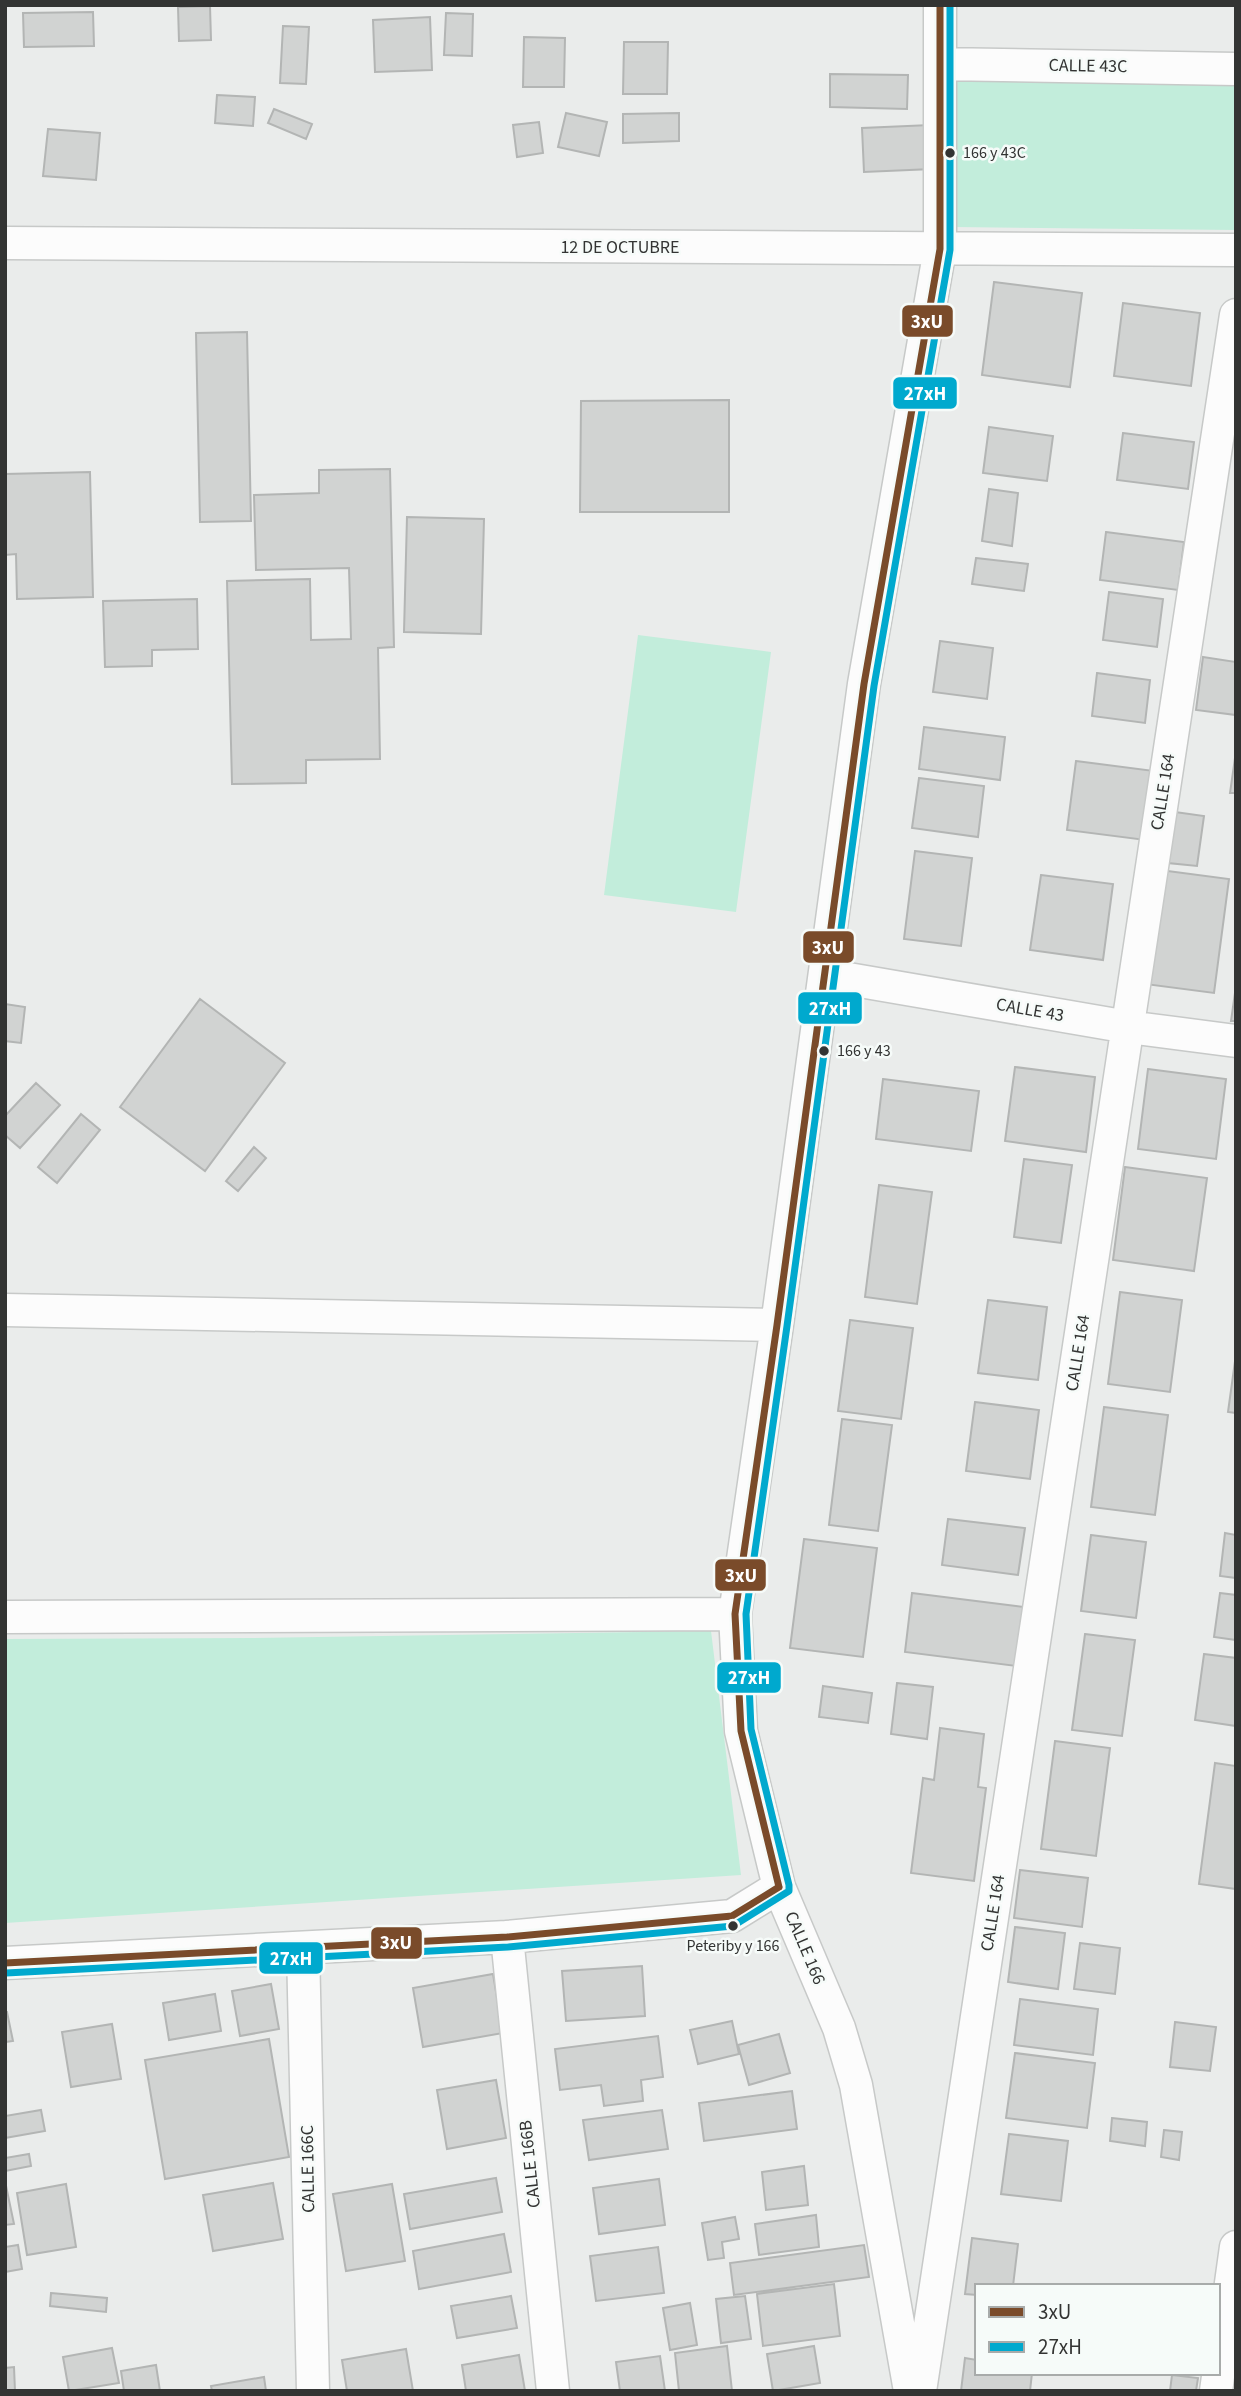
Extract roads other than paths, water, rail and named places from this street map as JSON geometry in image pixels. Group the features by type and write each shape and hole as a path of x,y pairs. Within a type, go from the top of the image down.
{"street":[{"name":"CALLE 166","path":"910,2391 856,2085 839,2028 779,1887 741,1731 735,1614 864,684 940,249 940,5"},
{"name":"CALLE 43C","path":"940,64 1236,69"},
{"name":"12 DE OCTUBRE","path":"5,243 1236,250"},
{"name":"CALLE 164","path":"920,2391 1236,315"},
{"name":"CALLE 43","path":"825,975 1128,1027 1236,1041"},
{"path":"5,1310 777,1325"},
{"path":"5,1617 735,1614"},
{"path":"5,1963 507,1937 732,1916 779,1887"},
{"name":"CALLE 166B","path":"507,1937 553,2391"},
{"name":"CALLE 166C","path":"303,1948 313,2391"},
{"path":"1220,2362 1236,2247"}],"place":[{"name":"166 y 43C","path":"950,153"},
{"name":"166 y 43","path":"824,1051"},
{"name":"Peteriby y 166","path":"733,1926"}]}
